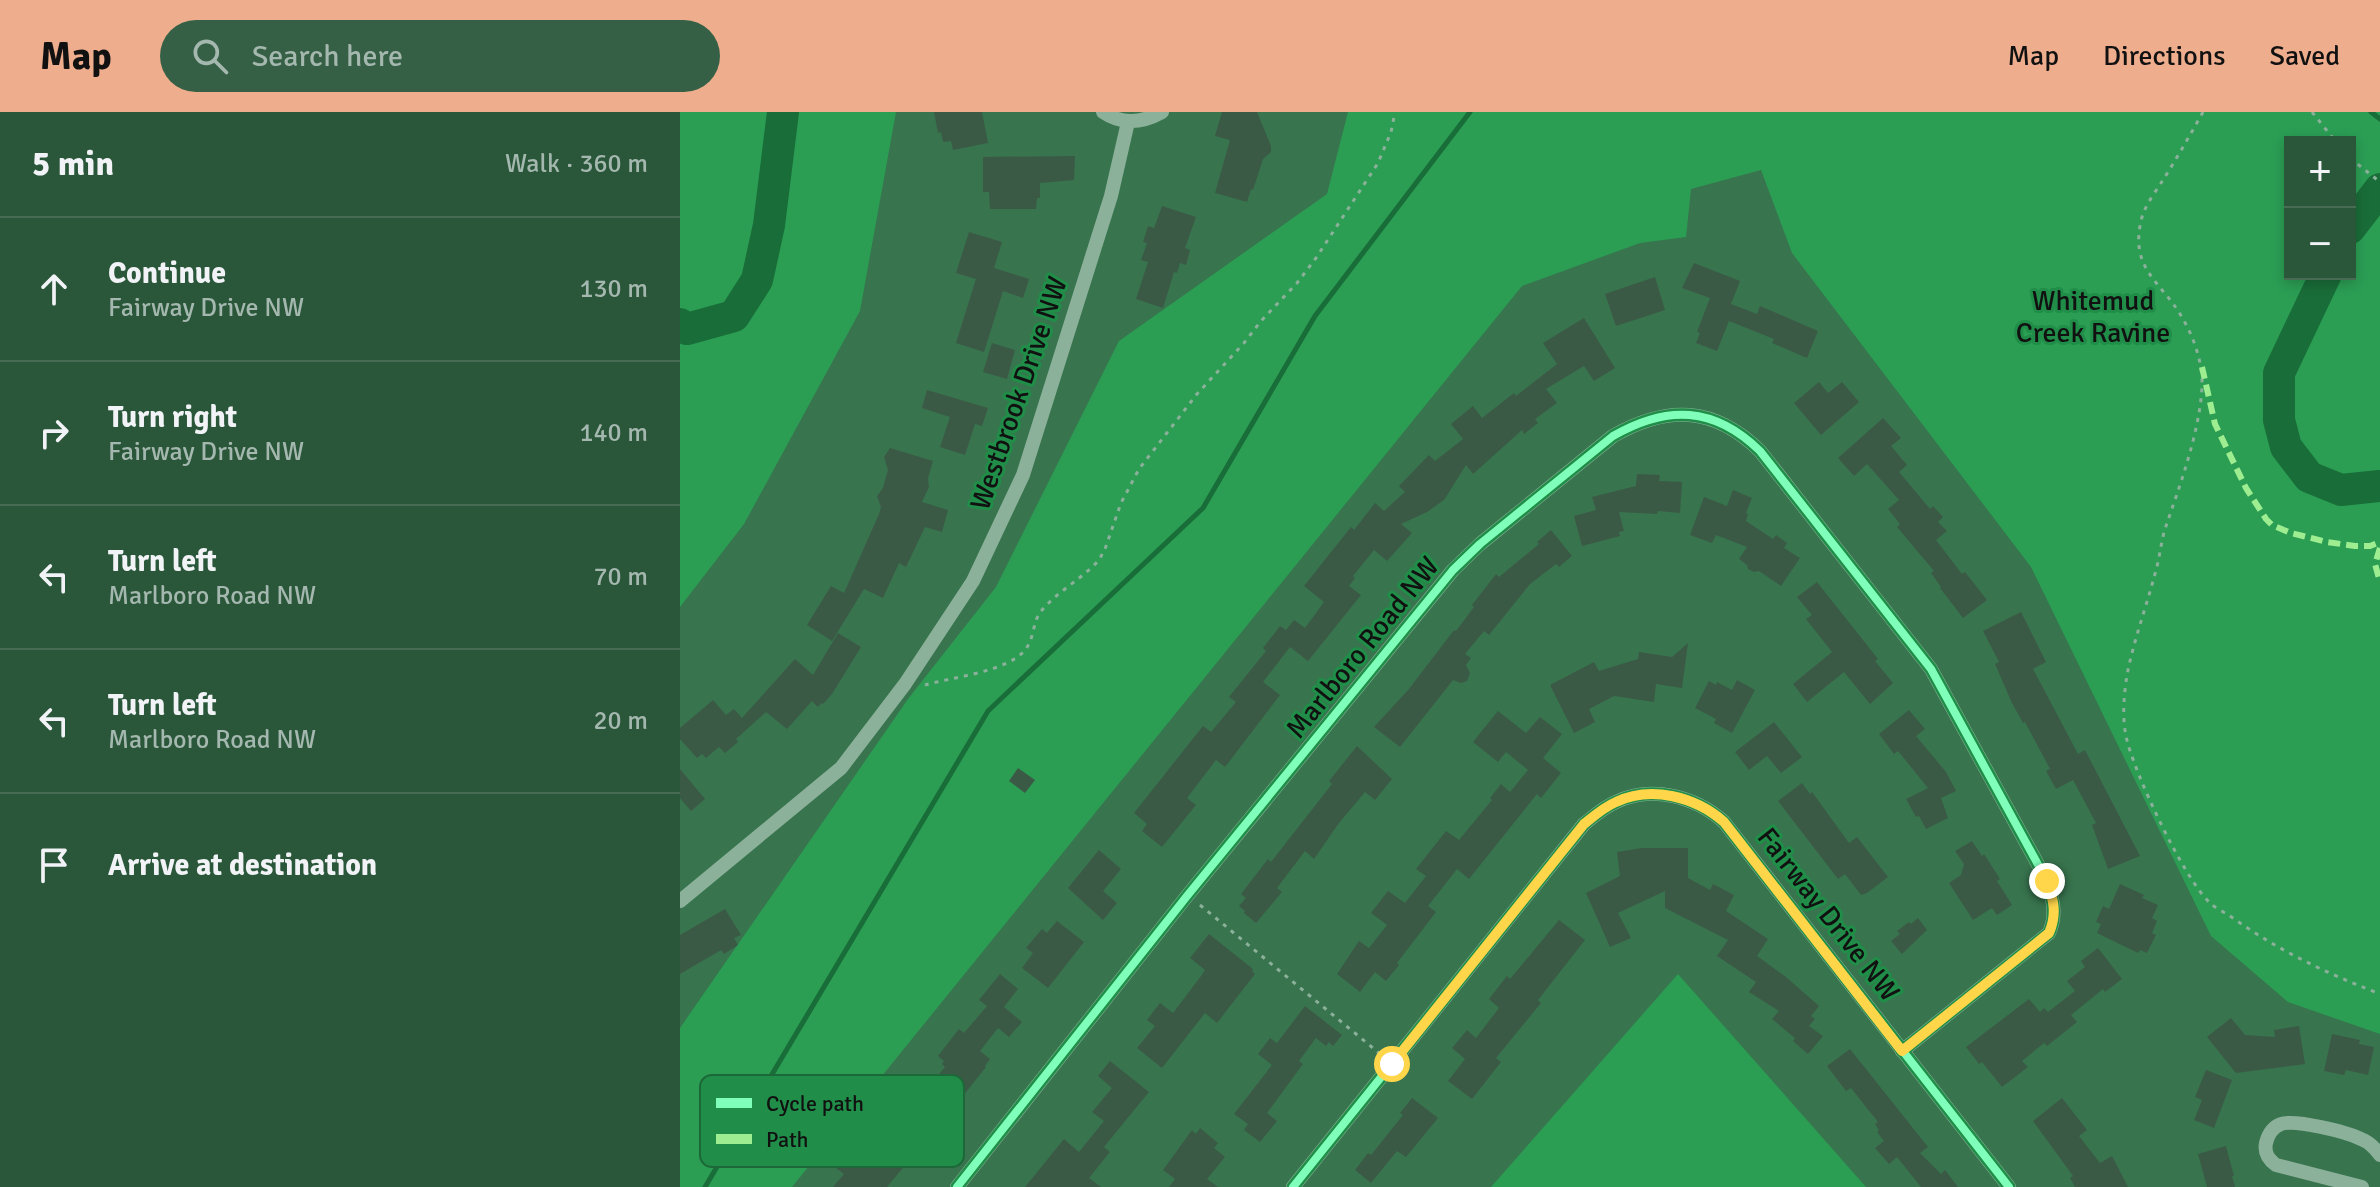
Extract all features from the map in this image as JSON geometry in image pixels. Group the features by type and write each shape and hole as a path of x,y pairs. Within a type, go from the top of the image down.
{"street":[{"path":"1103,112 1128,122 1145,120 1162,112"},
{"name":"Westbrook Drive NW","path":"680,901 841,768 905,684 973,581 1023,475 1111,196 1128,122"},
{"name":"Marlboro Road NW","path":"957,1187 1187,896 1453,570 1480,544 1613,436 1630,426 1664,415 1708,418 1737,430 1760,451 1931,669 2051,892 2053,923 2042,940 1902,1051"},
{"name":"Fairway Drive NW","path":"1293,1187 1576,832 1601,810 1617,801 1633,796 1663,795 1705,807 1724,822 2009,1187"},
{"path":"2362,1187 2276,1165 2266,1150 2270,1134 2282,1124 2298,1123 2360,1138 2380,1155"}],"path":[{"path":"925,685 974,675 1013,659 1024,651 1031,640 1040,611 1099,560 1121,503 1149,455 1197,394 1316,258 1378,163 1391,132 1395,112"},
{"path":"2203,112 2143,215 2139,252 2146,269 2182,317 2196,347 2202,367 2202,389 2182,481 2164,534 2127,675 2126,737 2138,774 2184,868 2209,903 2299,960 2380,994"},
{"path":"2312,112 2331,136"},
{"path":"2356,163 2380,182"},
{"path":"1187,896 1379,1053"}],"green space":[{"path":"680,112 896,112 860,311 744,524 680,607"},
{"name":"Whitemud Creek Ravine","path":"1348,112 2380,112 2380,1034 2288,1002 2211,936 2031,567 1792,253 1761,170 1691,189 1686,237 1640,243 1522,286 883,1075 700,1075 700,1167 808,1167 792,1187 680,1187 680,1028 908,699 996,587 1119,341 1327,194"},
{"path":"1678,974 1866,1187 1491,1187"}],"building":[{"path":"934,112 982,112 988,143 953,150 951,141 943,142 941,132 938,133"},
{"path":"1222,112 1257,112 1271,146 1247,202 1215,193 1230,140 1215,136"},
{"path":"1075,156 1074,180 1040,183 1036,209 990,209 989,192 983,192 983,157"},
{"path":"1162,206 1196,217 1185,248 1190,250 1186,265 1180,263 1177,273 1174,272 1163,308 1136,299 1148,262 1141,260 1147,243 1143,242 1148,226 1154,228"},
{"path":"969,232 1002,242 994,268 1029,279 1023,298 1003,291 984,352 956,343 976,279 956,273"},
{"path":"1694,263 1740,281 1731,304 1757,314 1760,306 1818,331 1807,358 1772,343 1774,339 1729,321 1717,351 1696,343 1710,298 1682,288"},
{"path":"1655,277 1665,310 1616,326 1605,294"},
{"path":"1584,318 1615,368 1594,381 1584,366 1546,389 1557,403 1535,419 1538,423 1524,434 1522,430 1473,474 1466,465 1444,500 1401,524 1412,533 1387,561 1374,550 1353,576 1355,578 1349,586 1361,595 1308,661 1290,647 1263,682 1280,695 1225,767 1216,760 1187,798 1196,805 1162,847 1142,831 1147,824 1134,813 1203,726 1211,732 1236,702 1229,697 1266,651 1263,648 1280,626 1286,630 1294,620 1305,628 1324,602 1304,586 1351,527 1354,530 1375,503 1384,511 1405,492 1399,486 1429,455 1435,461 1463,439 1451,424 1473,406 1482,418 1557,364 1543,343"},
{"path":"992,343 1015,350 1007,379 983,372"},
{"path":"1819,382 1828,393 1842,382 1859,402 1821,435 1794,403"},
{"path":"927,390 988,408 982,426 975,424 965,455 940,447 950,417 922,408"},
{"path":"1883,418 1901,438 1891,446 1907,465 1899,472 1930,509 1933,506 1943,517 1938,522 1947,531 1936,540 1987,600 1963,618 1940,588 1931,573 1934,571 1897,527 1900,524 1888,509 1899,500 1867,464 1854,476 1838,458"},
{"path":"890,448 933,461 929,487 922,502 948,510 942,532 925,527 906,567 899,563 883,598 864,589 832,641 807,625 831,586 844,593 879,514 881,507 877,496 883,488 888,470 884,457"},
{"path":"1637,474 1660,475 1659,481 1682,482 1680,513 1619,512 1624,531 1619,532 1620,536 1582,546 1574,516 1596,510 1592,497 1636,486"},
{"path":"1733,490 1752,498 1746,521 1773,539 1776,535 1787,543 1784,548 1800,558 1781,586 1759,571 1748,569 1739,559 1747,547 1716,535 1712,543 1690,535 1704,497 1727,506"},
{"path":"1551,530 1572,556 1530,584 1489,635 1484,631 1465,654 1471,658 1466,665 1470,673 1467,681 1461,683 1453,680 1400,747 1374,727 1456,631 1496,574 1499,577"},
{"path":"1817,582 1878,659 1875,661 1893,683 1870,704 1844,672 1807,702 1793,684 1832,652 1806,619 1812,615 1797,597"},
{"path":"2021,612 2046,662 2033,669 2078,754 2085,750 2140,856 2108,869 2092,825 2096,823 2073,780 2056,789 2046,771 2050,769 2012,703 1995,664 1999,662 1983,631"},
{"path":"838,633 861,647 823,704 818,707 812,701 787,729 766,712 725,753 719,747 706,758 702,754 697,758 680,739 680,728 713,700 726,715 734,709 742,718 795,659 813,675"},
{"path":"1688,643 1682,688 1656,684 1654,702 1614,696 1589,709 1595,722 1574,733 1550,685 1594,662 1599,671 1638,659 1639,652 1672,657"},
{"path":"1737,680 1755,690 1732,733 1714,723 1716,719 1695,708 1709,681 1732,690"},
{"path":"1909,710 1925,729 1916,736 1946,772 1956,791 1941,798 1948,818 1926,829 1906,799 1928,788 1898,751 1894,754 1879,734"},
{"path":"1498,711 1526,733 1540,717 1562,734 1543,758 1561,773 1541,798 1537,794 1469,879 1457,869 1428,906 1436,912 1386,981 1375,972 1360,992 1337,974 1359,941 1369,948 1387,925 1371,913 1388,891 1405,903 1426,876 1416,869 1446,831 1459,840 1501,784 1510,792 1528,770 1506,752 1498,762 1473,742"},
{"path":"1774,722 1802,757 1781,773 1767,756 1749,770 1735,752"},
{"path":"1357,746 1392,779 1375,800 1365,792 1314,859 1305,851 1277,888 1282,892 1256,923 1239,906 1246,898 1241,894 1268,859 1271,862 1332,784 1329,781"},
{"path":"1018,768 1035,780 1025,793 1009,781"},
{"path":"680,769 705,799 691,811 680,798"},
{"path":"1802,783 1849,843 1857,837 1888,877 1867,893 1861,895 1845,874 1838,879 1778,801"},
{"path":"1972,841 2000,879 1997,881 2012,905 1997,915 1992,908 1973,920 1949,883 1961,875 1964,864 1955,851"},
{"path":"1642,848 1688,848 1688,878 1710,890 1713,884 1734,895 1726,911 1768,939 1757,956 1819,1006 1811,1016 1815,1019 1809,1026 1823,1036 1808,1054 1793,1041 1795,1038 1772,1019 1779,1011 1749,992 1756,982 1717,956 1728,940 1665,908 1665,891 1618,913 1631,938 1610,947 1586,893 1620,876 1617,852"},
{"path":"1099,850 1121,869 1103,891 1117,903 1103,920 1068,888"},
{"path":"2120,884 2158,905 2152,918 2157,921 2152,933 2156,935 2147,953 2140,950 2138,953 2097,933 2101,924 2096,922 2103,906 2109,909"},
{"path":"725,909 741,935 734,938 738,945 724,954 721,950 680,974 680,935"},
{"path":"1918,918 1927,930 1902,954 1891,941 1900,934 1897,931"},
{"path":"1559,920 1585,940 1538,1000 1541,1003 1496,1058 1501,1062 1472,1099 1448,1081 1465,1059 1452,1048 1467,1030 1476,1038 1499,1008 1489,999 1507,976 1510,979"},
{"path":"1057,921 1084,942 1048,988 1022,968 1033,953 1026,948 1042,929 1047,933"},
{"path":"1209,934 1253,969 1255,974 1217,1023 1205,1013 1162,1068 1137,1048 1155,1026 1147,1020 1160,1003 1173,1013 1205,970 1190,958"},
{"path":"2098,948 2122,979 2105,992 2103,989 2071,1015 2077,1022 2022,1061 2028,1067 2002,1087 1966,1047 2029,999 2040,1012 2044,1008 2048,1012 2075,991 2067,981 2085,967 2081,961"},
{"path":"1000,974 1018,989 1004,1007 1022,1022 1009,1037 998,1028 980,1051 990,1059 986,1067 964,1095 964,1075 938,1075 945,1067 938,1056 959,1029 964,1033 987,1006 979,1000"},
{"path":"1305,1006 1342,1035 1333,1046 1329,1042 1326,1046 1316,1038 1299,1061 1303,1064 1267,1113 1277,1121 1260,1142 1244,1130 1248,1124 1234,1114 1272,1065 1258,1054 1270,1038 1277,1043"},
{"path":"2231,1018 2245,1035 2275,1037 2274,1030 2299,1026 2305,1064 2236,1073 2207,1037"},
{"path":"2332,1034 2360,1040 2359,1044 2374,1047 2368,1075 2346,1070 2344,1075 2324,1071"},
{"path":"1850,1049 1928,1147 1920,1153 1941,1174 1945,1170 1958,1187 1921,1187 1897,1157 1889,1164 1875,1148 1884,1141 1877,1132 1879,1130 1875,1124 1878,1122 1851,1088 1846,1091 1827,1066"},
{"path":"1110,1061 1149,1092 1104,1147 1110,1152 1089,1178 1101,1187 1025,1187 1064,1139 1079,1152 1104,1121 1092,1112 1112,1088 1098,1076"},
{"path":"2206,1070 2232,1080 2214,1128 2194,1120 2202,1100 2195,1097"},
{"path":"1412,1098 1438,1118 1406,1157 1397,1151 1371,1183 1355,1170 1403,1115 1400,1113"},
{"path":"2062,1098 2087,1130 2079,1136 2100,1163 2112,1156 2128,1187 2075,1187 2070,1178 2073,1176 2033,1121"},
{"path":"1200,1128 1218,1143 1214,1148 1225,1157 1207,1179 1218,1187 1169,1187 1175,1179 1163,1170 1192,1130 1196,1134"},
{"path":"2226,1146 2235,1187 2207,1187 2198,1154"},
{"path":"835,1167 904,1167 887,1187 833,1187 844,1174"}],"waterway":[{"path":"680,324 687,329 734,316 757,280 769,225 783,112"},
{"path":"772,1075 988,711 1203,508 1315,316 1470,112"},
{"path":"2371,112 2380,119"},
{"path":"2356,220 2380,189"},
{"path":"2323,280 2279,373 2279,420 2286,447 2309,477 2341,490 2380,486"},
{"path":"705,1187 717,1167"}],"marked path":[{"path":"2202,367 2215,424 2246,488 2272,525 2327,542 2355,546 2380,542"},
{"path":"2380,548 2375,564 2380,582"}],"cycle path":[{"path":"957,1187 1187,896 1453,570 1480,544 1613,436 1652,419 1671,415 1708,418 1743,436 1760,451 1931,669 2047,881 2053,907 2049,933 1902,1051"},
{"path":"1293,1187 1584,824 1616,802 1644,794 1686,800 1724,822 2009,1187"}],"route":[{"path":"1392,1064 1584,824 1601,810 1633,796 1647,794 1679,798 1705,807 1724,822 1902,1051 2049,933 2054,903 2047,881"}]}
